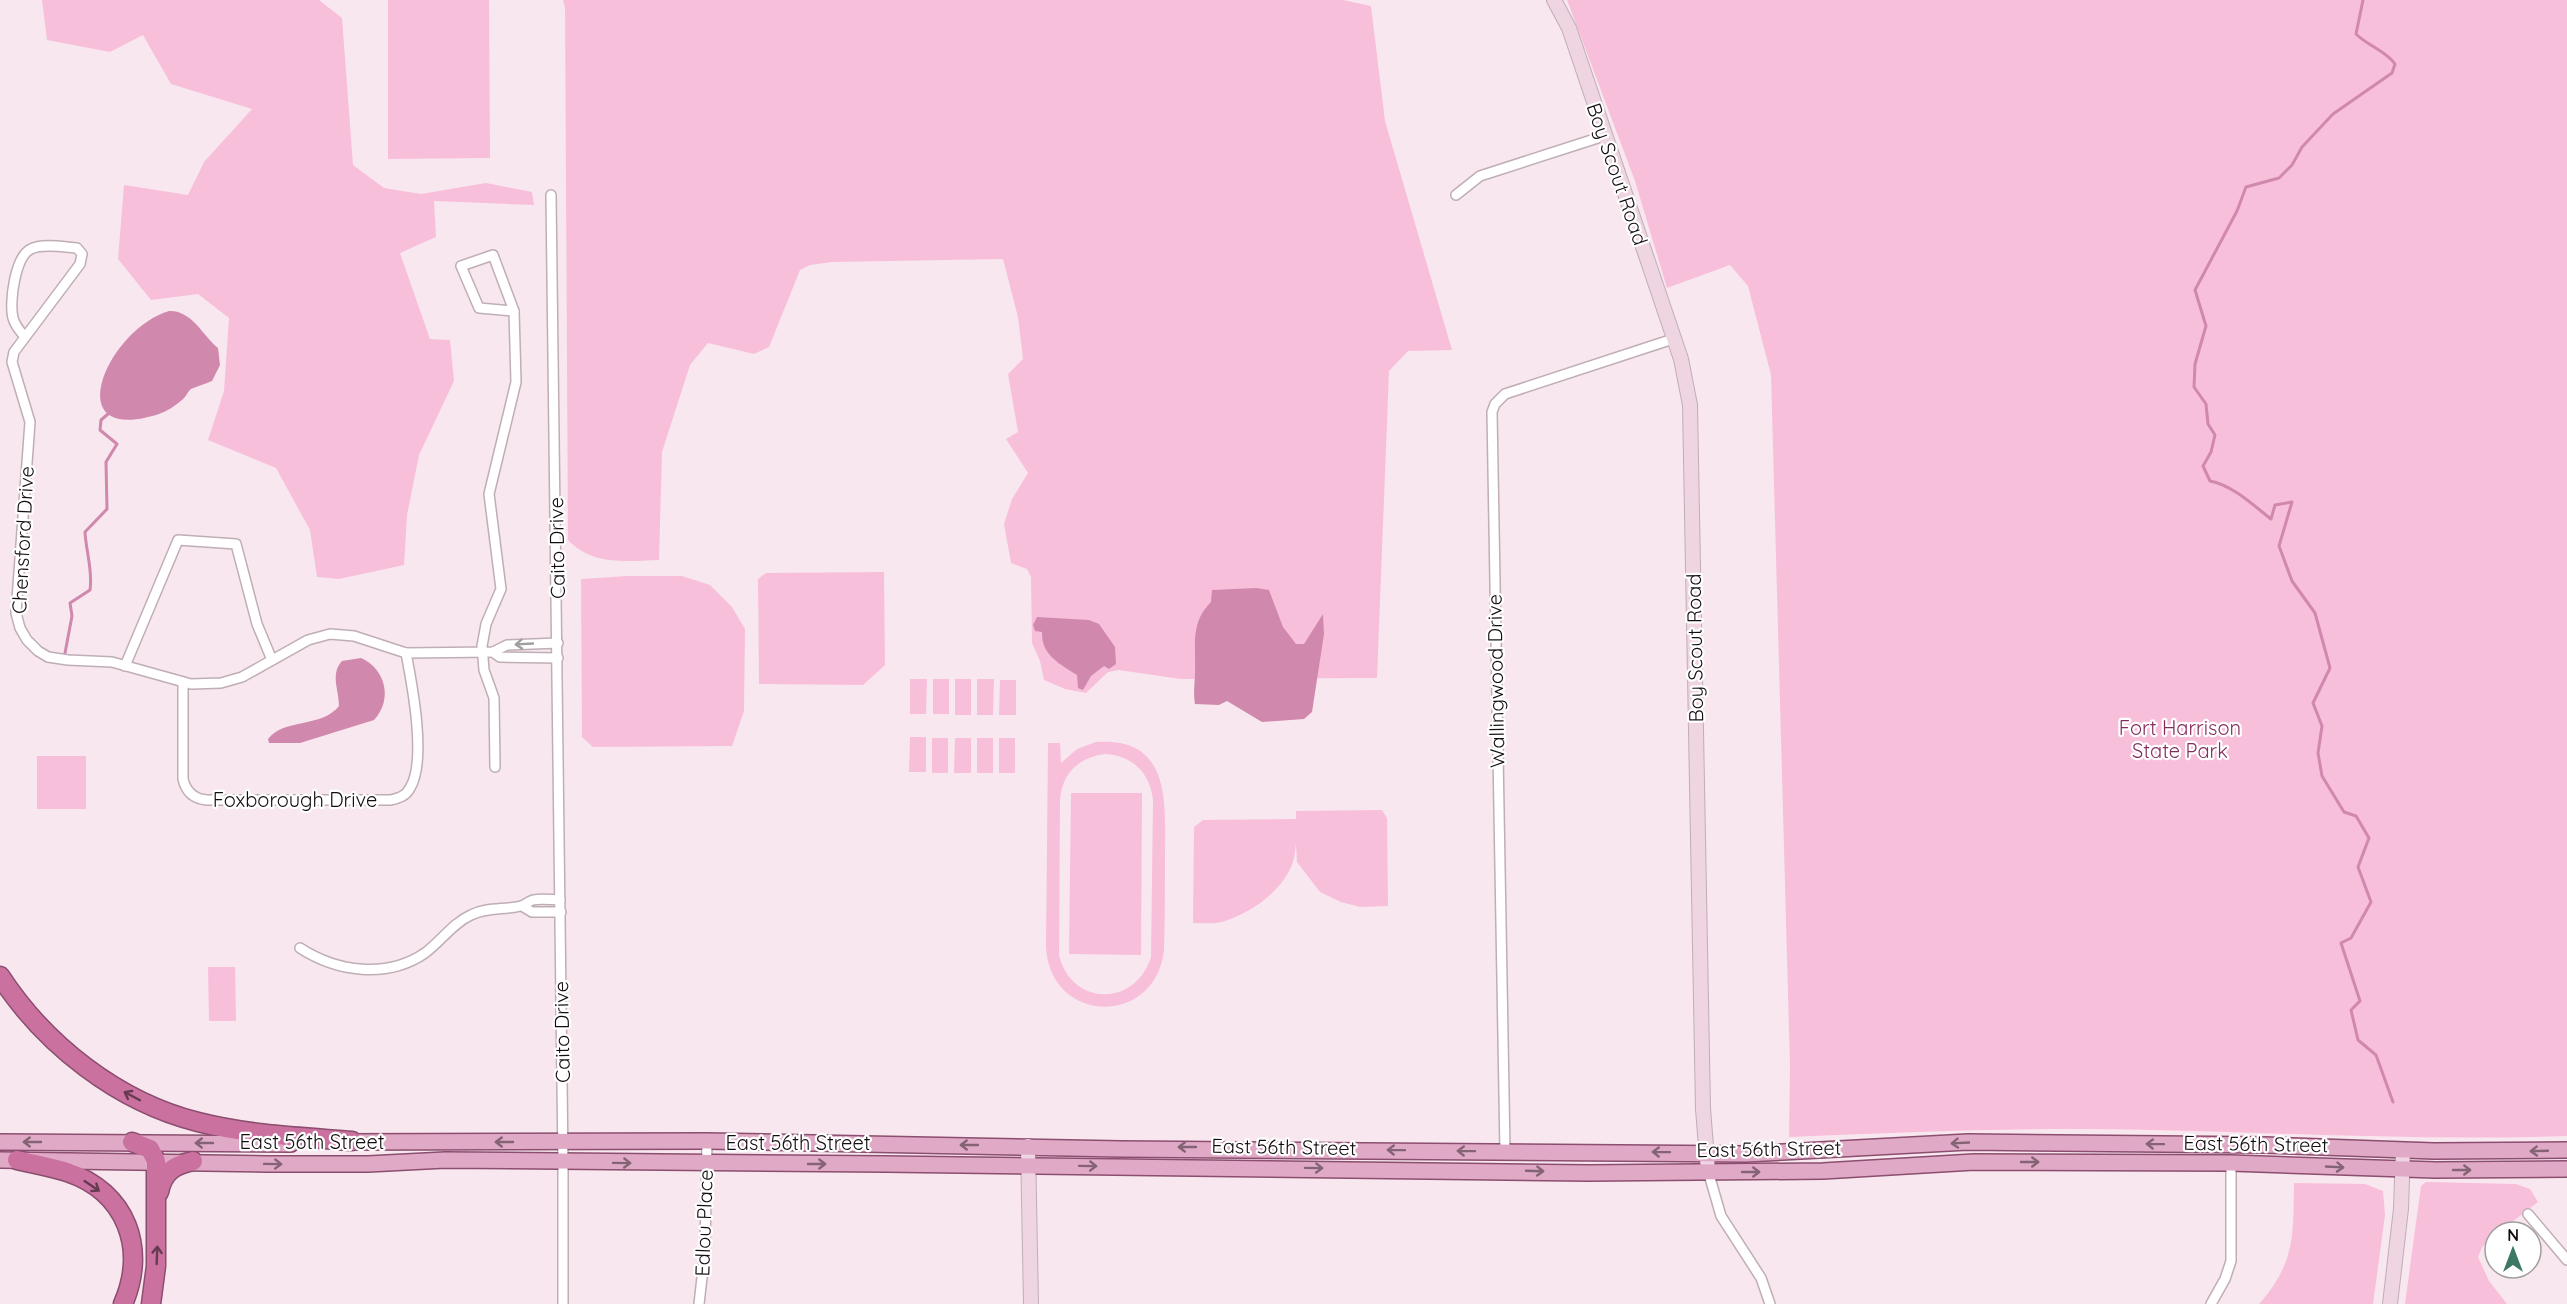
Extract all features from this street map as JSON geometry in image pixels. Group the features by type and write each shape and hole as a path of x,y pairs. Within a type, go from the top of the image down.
{"highway":[{"path":"0,976 24,1010 65,1051 102,1078 141,1100 180,1117 221,1127 352,1142"},
{"path":"132,1142 150,1149 156,1161 156,1266 151,1304"},
{"path":"9,1160 77,1176 97,1189 115,1206 128,1226 134,1250 131,1282 123,1304"},
{"path":"156,1205 161,1180 165,1174 181,1164 194,1161"}],"main road":[{"name":"East 56th Street","path":"9,1160 368,1164 707,1141 1706,1153 1818,1152 1968,1142 2244,1145 2403,1150 2567,1150"},
{"name":"East 56th Street","path":"0,1142 352,1142 563,1152 706,1163 1589,1173 1823,1171 1974,1162 2231,1163 2403,1170 2567,1169"}],"street":[{"name":"Boy Scout Road","path":"1554,0 1569,28 1685,377 1692,435 1696,742 1706,1153 1708,1171 1719,1211 1761,1278 1770,1304"},
{"path":"1456,195 1480,177 1604,136"},
{"name":"Caito Drive","path":"551,195 561,912 563,1304"},
{"name":"Chensford Drive","path":"25,337 12,314 12,286 24,255 36,247 77,248 82,254 81,264 14,352 12,362 30,422 16,602 18,623 27,640 38,651 54,658 100,661 125,666"},
{"path":"495,767 494,698 484,670 481,652 486,624 501,589 489,494 516,382 514,311 493,255 461,266 479,308 514,311"},
{"name":"Wallingwood Drive","path":"1505,1151 1492,412 1495,404 1505,394 1673,339"},
{"path":"272,660 257,624 237,544 178,540 125,666 183,683 212,684 232,680 272,660 308,640 330,634 354,636 406,653 493,652 507,645 558,644"},
{"path":"493,652 500,657 558,658"},
{"name":"Foxborough Drive","path":"183,683 183,779 188,790 196,797 207,800 391,800 408,791 414,778 416,724 406,653"},
{"path":"300,948 321,960 346,967 362,970 389,968 402,965 426,952 472,914 522,906 532,900 560,900"},
{"path":"522,906 532,912 561,912"},
{"name":"Edlou Place","path":"699,1304 705,1251 707,1141"},
{"path":"1028,1146 1031,1304"},
{"path":"1351,1149 1351,1169"},
{"path":"2390,1304 2403,1150"},
{"path":"2211,1304 2225,1279 2231,1261 2231,1163"},
{"path":"2528,1214 2567,1260"}],"green space":[{"path":"42,0 319,0 342,18 353,165 384,188 421,194 486,183 532,192 534,205 434,201 436,237 400,253 430,339 450,340 454,381 419,455 407,515 404,565 339,579 317,577 310,530 276,468 208,440 224,391 229,318 198,294 151,300 118,259 124,185 188,195 204,162 252,109 171,84 143,35 110,52 47,40"},
{"path":"388,0 489,0 490,158 388,159"},
{"path":"563,0 1343,0 1371,6 1385,121 1452,350 1408,351 1389,371 1377,678 1180,679 1119,670 1108,672 1086,693 1065,689 1044,680 1040,661 1032,643 1031,577 1027,569 1011,563 1004,524 1012,499 1028,473 1006,439 1018,432 1008,374 1023,359 1018,317 1003,259 832,262 810,265 800,270 769,347 754,354 708,343 690,365 662,452 659,560 634,561 599,558 588,554 568,540 565,8"},
{"name":"Fort Harrison State Park","path":"1567,0 2567,0 2567,1136 2412,1137 2062,1129 1789,1137 1790,1066 1771,375 1748,286 1730,265 1667,288 1635,181"},
{"path":"884,572 885,665 863,685 759,684 758,579 766,573"},
{"path":"682,576 710,585 732,607 745,629 744,711 732,746 593,747 582,737 581,579"},
{"path":"910,679 927,679 926,714 910,714"},
{"path":"933,679 949,679 949,714 933,714"},
{"path":"955,679 971,679 971,715 955,715"},
{"path":"977,679 994,679 993,715 977,715"},
{"path":"1000,680 1016,680 1016,715 999,715"},
{"path":"910,737 926,737 926,772 909,772"},
{"path":"932,738 948,738 948,773 932,773"},
{"path":"955,738 971,738 971,773 954,773"},
{"path":"977,738 993,738 993,773 977,773"},
{"path":"999,738 1015,738 1015,773 999,773"},
{"path":"1096,742 1121,743 1139,750 1151,762 1159,777 1163,795 1165,815 1164,950 1157,975 1143,993 1124,1003 1104,1007 1083,1003 1065,991 1052,973 1046,947 1048,743 1060,743 1061,763 1077,749","holes":["1116,755 1132,762 1144,774 1153,800 1151,957 1143,974 1132,985 1118,992 1104,994 1089,991 1076,984 1066,972 1059,955 1060,800 1061,790 1068,774 1080,763 1096,756"]},
{"path":"37,756 86,756 86,809 37,809"},
{"path":"1071,793 1142,793 1141,955 1069,954"},
{"path":"1382,810 1387,818 1388,906 1360,907 1341,902 1320,892 1297,862 1296,844 1294,860 1288,873 1274,892 1264,900 1244,913 1222,922 1193,923 1194,827 1203,820 1296,819 1296,811"},
{"path":"208,967 235,967 236,1021 209,1021"},
{"path":"2426,1182 2516,1184 2530,1189 2538,1202 2515,1220 2483,1220 2483,1246 2478,1257 2483,1268 2483,1280 2489,1280 2507,1304 2405,1304 2421,1186"},
{"path":"2294,1183 2365,1184 2383,1191 2385,1215 2373,1304 2259,1304 2280,1275 2286,1261 2292,1233"}],"shaded area":[{"path":"169,311 191,319 218,348 220,365 212,381 191,389 183,399 159,414 128,420 109,414 101,401 102,382 111,361 127,340 146,322"},
{"path":"1256,588 1269,590 1283,627 1296,644 1304,644 1323,614 1324,634 1312,712 1304,719 1262,722 1227,701 1219,705 1195,704 1195,635 1200,618 1211,602 1212,590"},
{"path":"1037,617 1089,620 1099,624 1115,647 1116,664 1109,669 1104,666 1091,676 1083,690 1078,688 1077,675 1048,653 1042,632 1035,631 1033,625"},
{"path":"361,658 376,670 384,686 384,703 374,720 300,743 269,743 268,739 283,728 313,721 332,713 339,706 336,677 338,666 342,661"}],"waterway":[{"path":"2363,0 2356,34 2391,59 2395,64 2392,73 2333,114 2302,147 2292,165 2279,178 2246,187 2237,211 2195,290 2206,326 2195,364 2194,387 2206,404 2208,424 2215,435 2211,452 2203,466 2210,481 2234,491 2271,519 2275,505 2292,502 2279,546 2292,581 2315,613 2330,668 2313,703 2322,726 2318,753 2322,776 2344,812 2356,816 2369,838 2358,867 2371,902 2351,938 2341,943 2360,1001 2351,1010 2358,1040 2376,1055 2393,1102"},
{"path":"65,653 72,616 70,603 90,590 91,575 85,532 107,509 106,462 117,444 100,430 101,420 108,414"}]}
